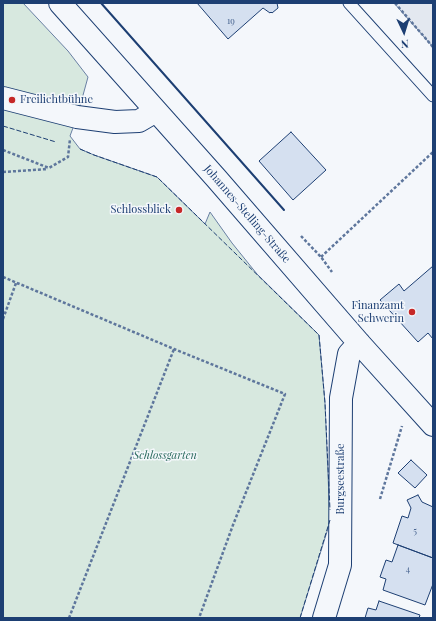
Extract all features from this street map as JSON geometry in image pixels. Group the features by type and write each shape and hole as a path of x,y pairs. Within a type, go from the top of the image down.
{"street":[{"name":"Johannes-Stelling-Straße","path":"60,3 433,425"},
{"path":"3,98 77,117 115,122 139,121 156,111"},
{"name":"Burgseestraße","path":"324,618 340,565 341,398 349,354 359,343"}],"lane":[{"path":"349,3 433,96"}],"path":[{"path":"395,3 433,47"},
{"path":"3,172 49,168 68,157 70,136"},
{"path":"3,150 49,168"},
{"path":"321,257 433,152"},
{"path":"3,277 285,394 233,525 199,618"},
{"path":"3,319 16,283"},
{"path":"69,618 174,349"},
{"path":"380,499 404,420"}],"green space":[{"name":"Schlossgarten","path":"3,3 23,3 68,51 88,77 70,136 80,149 157,177 205,224 210,212 257,274 319,335 325,403 330,522 300,618 3,618"}],"shaded area":[{"path":"394,3 433,3 433,47"}],"building":[{"path":"197,3 277,3 278,8 270,13 263,8 228,39"},
{"path":"291,132 326,170 293,200 259,161"},
{"name":"Finanzamt Schwerin","path":"433,266 433,339 428,333 418,342 380,300 399,284 404,291"},
{"path":"411,460 427,475 415,488 398,473"},
{"path":"418,495 422,502 433,507 433,558 393,543 402,516 408,518 411,508 407,500"},
{"path":"398,545 433,558 433,584 425,605 383,590 386,579 380,577 386,560 392,562"},
{"path":"379,601 420,615 419,618 365,618 368,608 376,610"}],"fence":[{"path":"3,126 56,142"},
{"path":"80,149 157,177 319,335 325,403 330,510"},
{"path":"300,618 330,520"}],"wall":[{"path":"101,3 284,210"}],"place":[{"name":"Freilichtbühne","path":"12,100"},
{"name":"Schlossblick","path":"179,210"},
{"name":"Finanzamt Schwerin","path":"412,312"}]}
